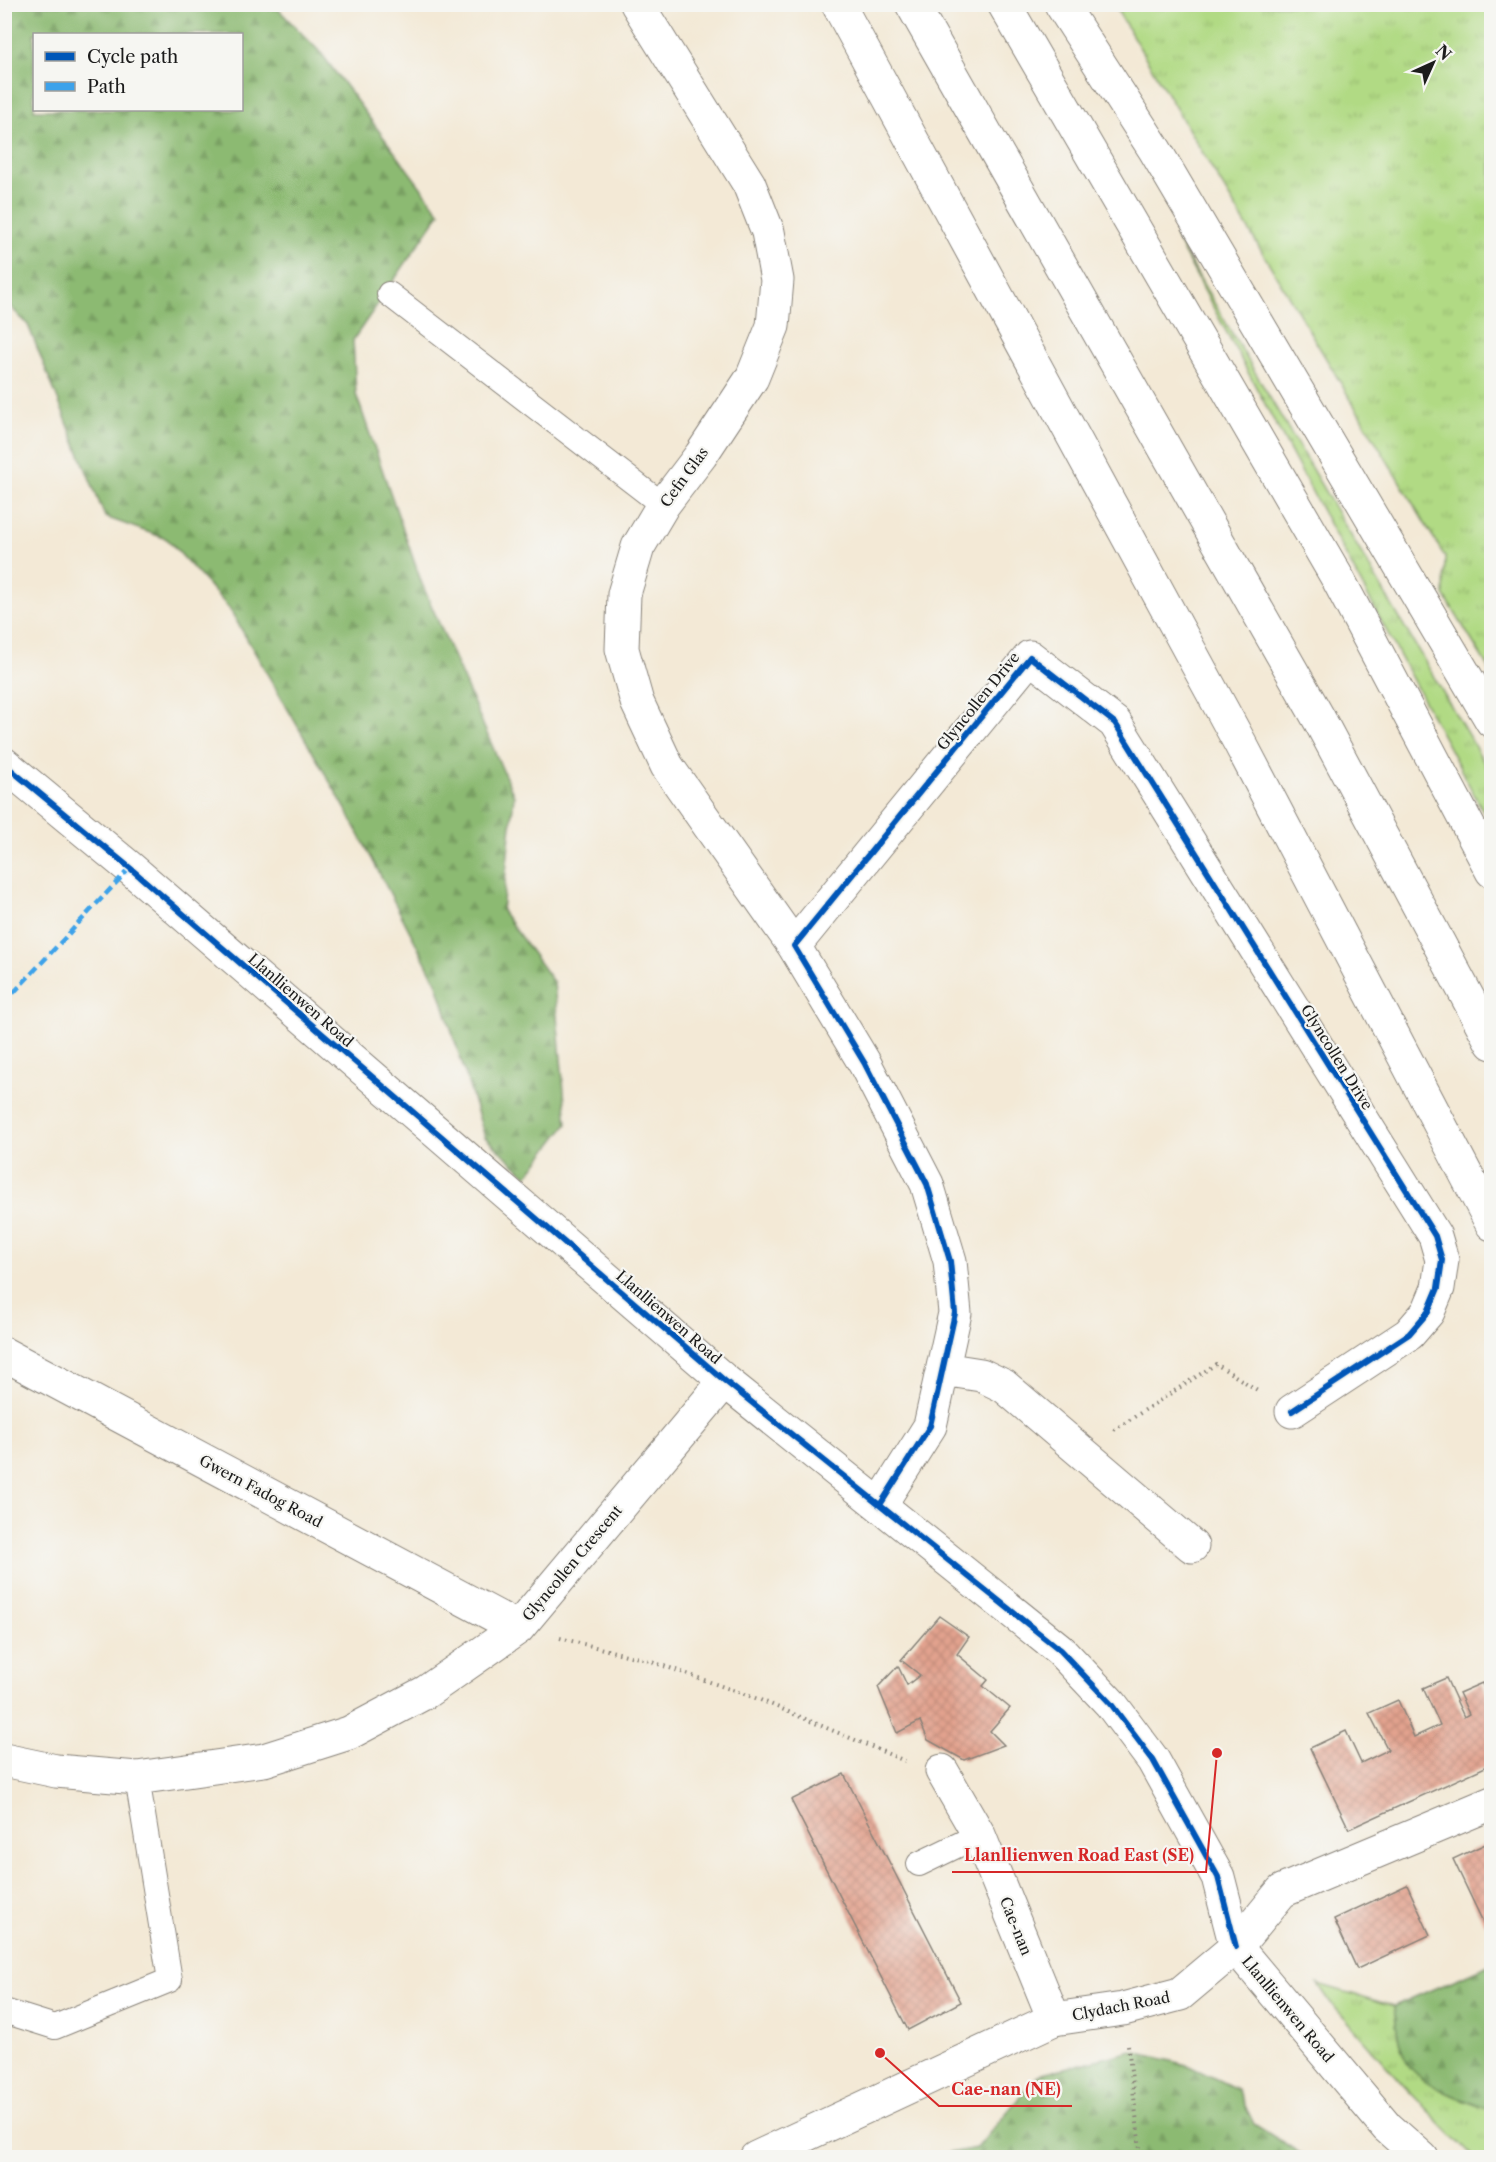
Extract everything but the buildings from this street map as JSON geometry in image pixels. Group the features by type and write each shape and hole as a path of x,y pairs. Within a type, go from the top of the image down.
{"main road":[{"name":"Cefn Glas","path":"637,4 749,184 768,232 777,280 773,326 752,378 701,455 663,505 638,547 624,594 622,649 637,702 667,766 794,946"},
{"path":"838,4 1240,743 1491,1224"},
{"path":"912,4 1319,719 1491,1043"},
{"path":"1004,4 1338,579 1491,871"},
{"path":"1061,4 1155,150 1491,721"},
{"name":"Glyncollen Drive","path":"794,946 1030,657 1115,723 1435,1236 1442,1260 1438,1288 1428,1312 1409,1334 1292,1411"},
{"name":"Llanllienwen Road","path":"4,764 130,868 725,1381 1060,1650 1111,1704 1153,1760 1218,1877 1236,1947 1387,2127 1422,2157"},
{"path":"794,946 865,1064 927,1184 950,1260 955,1313 930,1426 880,1505"},
{"name":"Gwern Fadog Road","path":"4,1354 518,1628"},
{"path":"943,1369 981,1375 1004,1386 1192,1546"},
{"name":"Glyncollen Crescent","path":"4,1760 56,1771 137,1778 264,1760 349,1734 426,1692 518,1628 725,1381"},
{"name":"Cae-nan","path":"948,1779 979,1834 1054,2019"},
{"name":"Clydach Road","path":"756,2157 1054,2019 1123,2008 1180,1994 1236,1947 1282,1891 1491,1803"},
{"name":"Llanllienwen Road","path":"1387,2127 1398,2157"}],"lane":[{"path":"389,294 663,505"},
{"path":"4,2011 55,2027 170,1980 137,1778"},
{"path":"919,1864 979,1834"}],"path":[{"path":"1080,1451 1216,1364 1292,1411"},
{"path":"518,1628 650,1661 758,1699 948,1779"},
{"path":"1123,2008 1142,2157"}],"green space":[{"path":"4,5 274,5 321,53 440,213 353,340 356,394 422,584 514,796 502,911 554,983 567,1124 527,1176 485,1137 437,984 348,813 229,608 167,539 105,517 28,325 5,301"},
{"path":"1114,5 1491,5 1491,672 1444,595 1445,557"},
{"path":"1175,236 1491,774 1491,826"},
{"path":"1491,1964 1491,2110 1444,2092 1412,2070 1401,2048 1394,2006"},
{"path":"1318,1984 1394,2006 1398,2036 1462,2100 1491,2110 1491,2157 1473,2157 1404,2086 1331,2003"},
{"path":"1132,2051 1187,2065 1237,2089 1254,2124 1306,2157 929,2157 977,2148 1038,2075"}],"marked path":[{"path":"4,1003 130,868"}],"cycle path":[{"path":"880,1505 930,1426 955,1313 950,1261 927,1184 865,1064 794,946 1030,657 1115,723 1435,1236 1442,1260 1438,1288 1428,1312 1409,1334 1292,1411"},
{"path":"4,764 130,868 725,1381 1060,1650 1111,1704 1153,1760 1218,1877 1236,1947"}],"place":[{"name":"Llanllienwen Road East (SE)","path":"1217,1753"},
{"name":"Cae-nan (NE)","path":"880,2053"}]}
